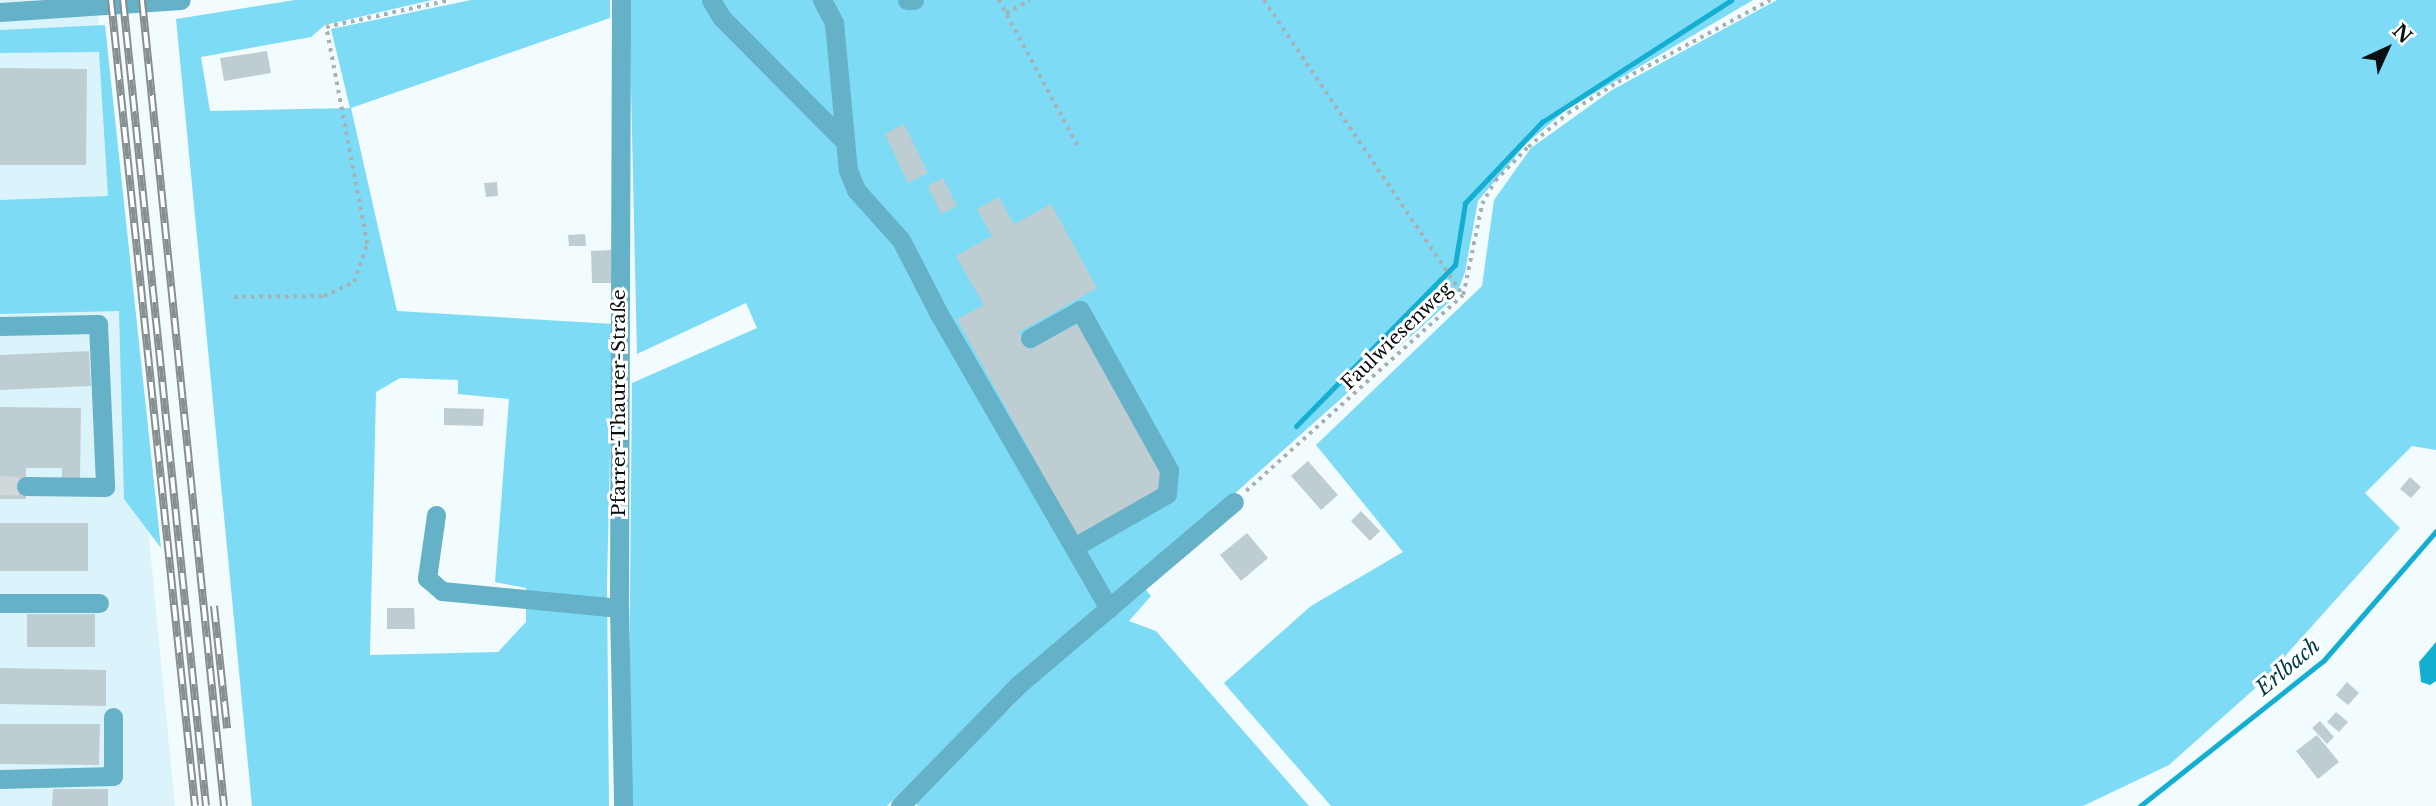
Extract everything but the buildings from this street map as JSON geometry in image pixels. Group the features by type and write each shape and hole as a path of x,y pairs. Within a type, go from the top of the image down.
{"street":[{"path":"0,12 181,0"},
{"name":"Pfarrer-Thaurer-Straße","path":"621,0 619,608 623,806"},
{"path":"711,0 722,18 845,142"},
{"path":"822,0 834,23 845,142 856,190 901,240 1109,609"},
{"path":"907,0 914,0"},
{"path":"1030,338 1080,310 1169,470 1167,494 1074,547"},
{"path":"0,327 98,324 105,487 26,486"},
{"path":"900,806 1018,685 1234,502"},
{"path":"436,515 427,578 442,591 619,608"},
{"path":"0,603 99,603"},
{"path":"0,779 113,776 113,717"}],"path":[{"path":"234,297 324,296 354,282 367,244 326,27 450,0"},
{"path":"999,0 1078,146"},
{"path":"1006,13 1030,0"},
{"path":"1264,0 1463,295"},
{"name":"Faulwiesenweg","path":"1234,502 1463,295 1482,204 1495,181 1528,147 1568,113 1618,82 1770,0"}],"shaded area":[{"path":"0,0 97,0 175,806 0,806"},
{"path":"295,0 432,0 325,25 311,37 201,57 210,111 350,108 331,29 471,0 610,0 610,18 351,108 397,311 613,324 607,584 609,806 252,806 176,19","holes":["400,378 458,380 458,394 509,399 495,582 526,588 526,622 498,652 370,655 376,392"]},
{"path":"629,0 1753,0 1566,110 1526,144 1478,201 1465,272 1456,296 1138,580 1151,596 1129,621 1156,631 1309,806 918,806 914,802 1015,703 1011,687 887,806 628,806 632,383 757,328 746,303 637,354"},
{"path":"1777,0 2436,0 2436,450 2412,446 2365,493 2400,528 2261,683 2169,765 2083,806 1331,806 1224,683 1311,606 1403,552 1316,445 1482,286 1494,200 1531,148 1612,90"},
{"path":"105,25 161,548 124,499 119,311 0,314 0,200 108,196 99,52 0,53 0,30"},
{"path":"2436,642 2436,681 2430,685 2421,682 2419,662"}],"waterway":[{"path":"1296,426 1455,265 1465,203 1542,122 1731,0"},
{"name":"Erlbach","path":"2140,806 2324,660 2436,531"}],"tunnel":[{"path":"0,485 26,486"}],"railway":[{"path":"111,0 195,806"},
{"path":"123,0 206,806"},
{"path":"142,0 224,806"},
{"path":"214,606 227,728"}]}
